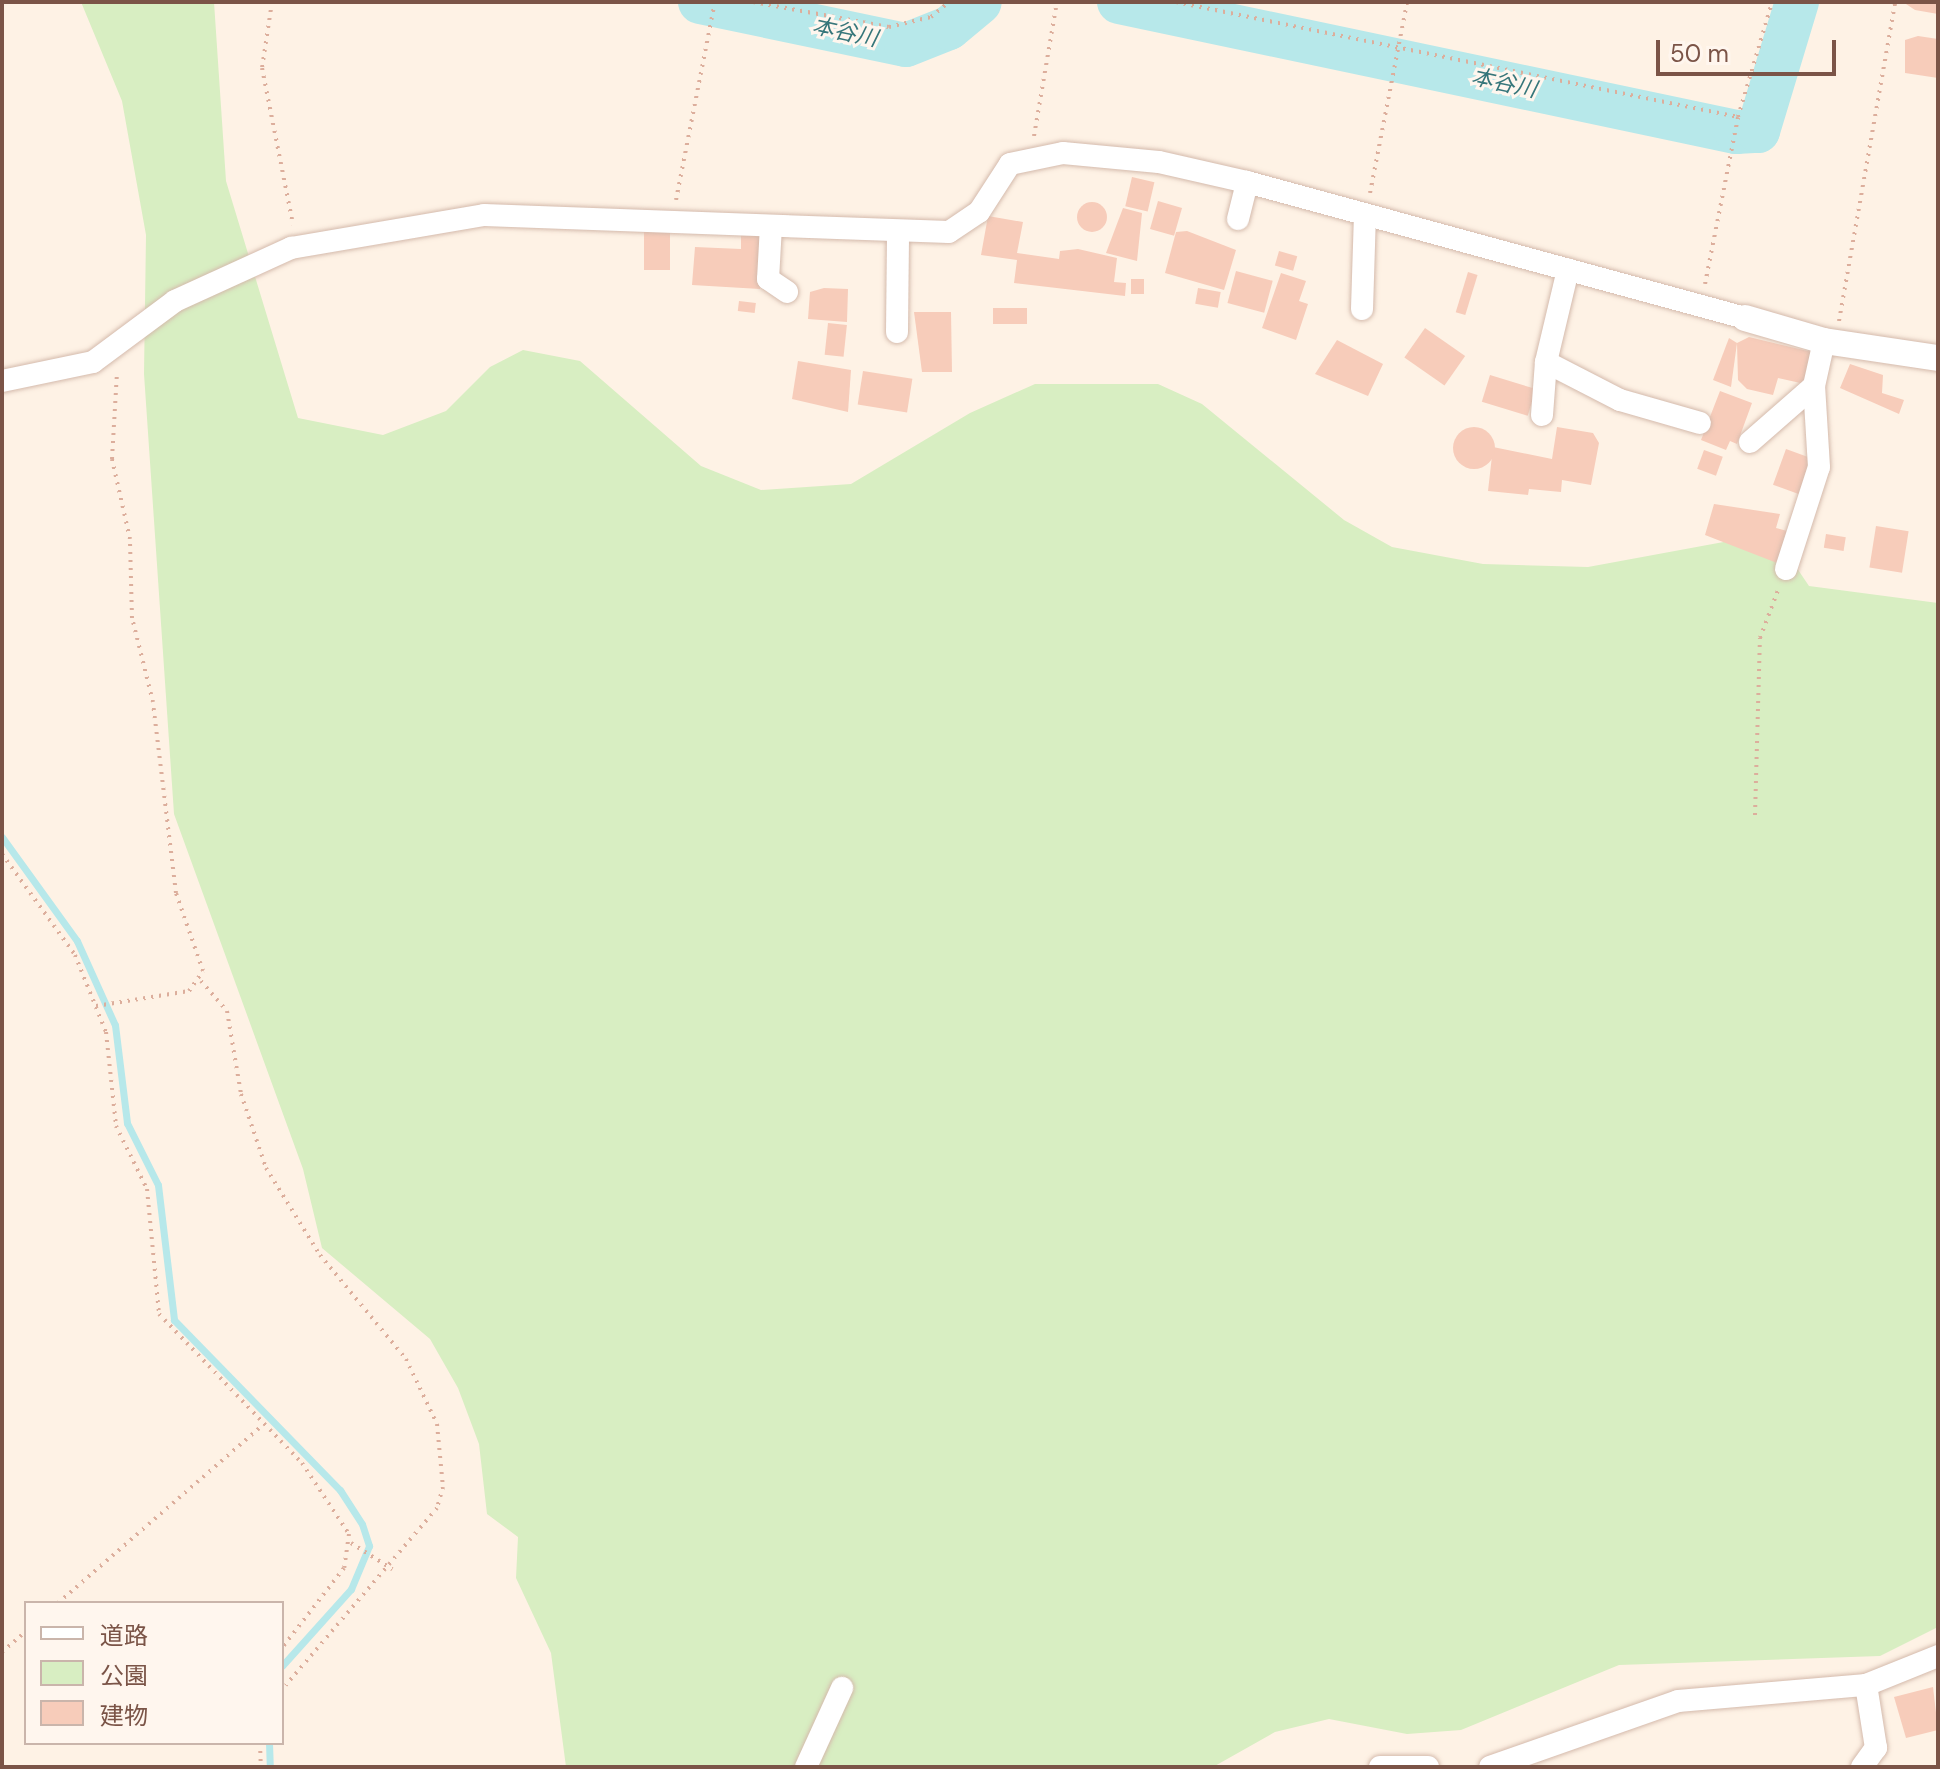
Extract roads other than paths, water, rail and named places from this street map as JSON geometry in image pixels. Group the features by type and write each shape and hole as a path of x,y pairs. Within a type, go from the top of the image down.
{"street":[{"path":"2,381 72,371 175,301 295,247 484,215 949,232 966,223 1010,164 1031,154 1111,156 1247,182 1830,342 1938,358"},
{"path":"1238,219 1247,182"},
{"path":"1362,309 1365,215"},
{"path":"771,226 768,279 787,292"},
{"path":"897,332 898,232"},
{"path":"1542,415 1546,362 1568,270"},
{"path":"1786,569 1819,467 1814,386 1830,342"},
{"path":"1546,362 1620,400 1700,423"},
{"path":"1750,442 1814,386"},
{"path":"1490,1767 1678,1701 1866,1685 1938,1656"},
{"path":"1862,1767 1876,1748 1866,1685"},
{"path":"806,1767 842,1688"},
{"path":"1380,1767 1428,1767"}],"waterway":[{"name":"本谷川","path":"700,2 906,45 949,28 980,2"},
{"name":"本谷川","path":"1119,2 1736,132 1758,131 1797,2"},
{"path":"2,837 77,941 115,1025 127,1123 158,1185 174,1320 340,1490 362,1524 369,1546 351,1589 284,1664"},
{"path":"269,1745 270,1767"}]}
